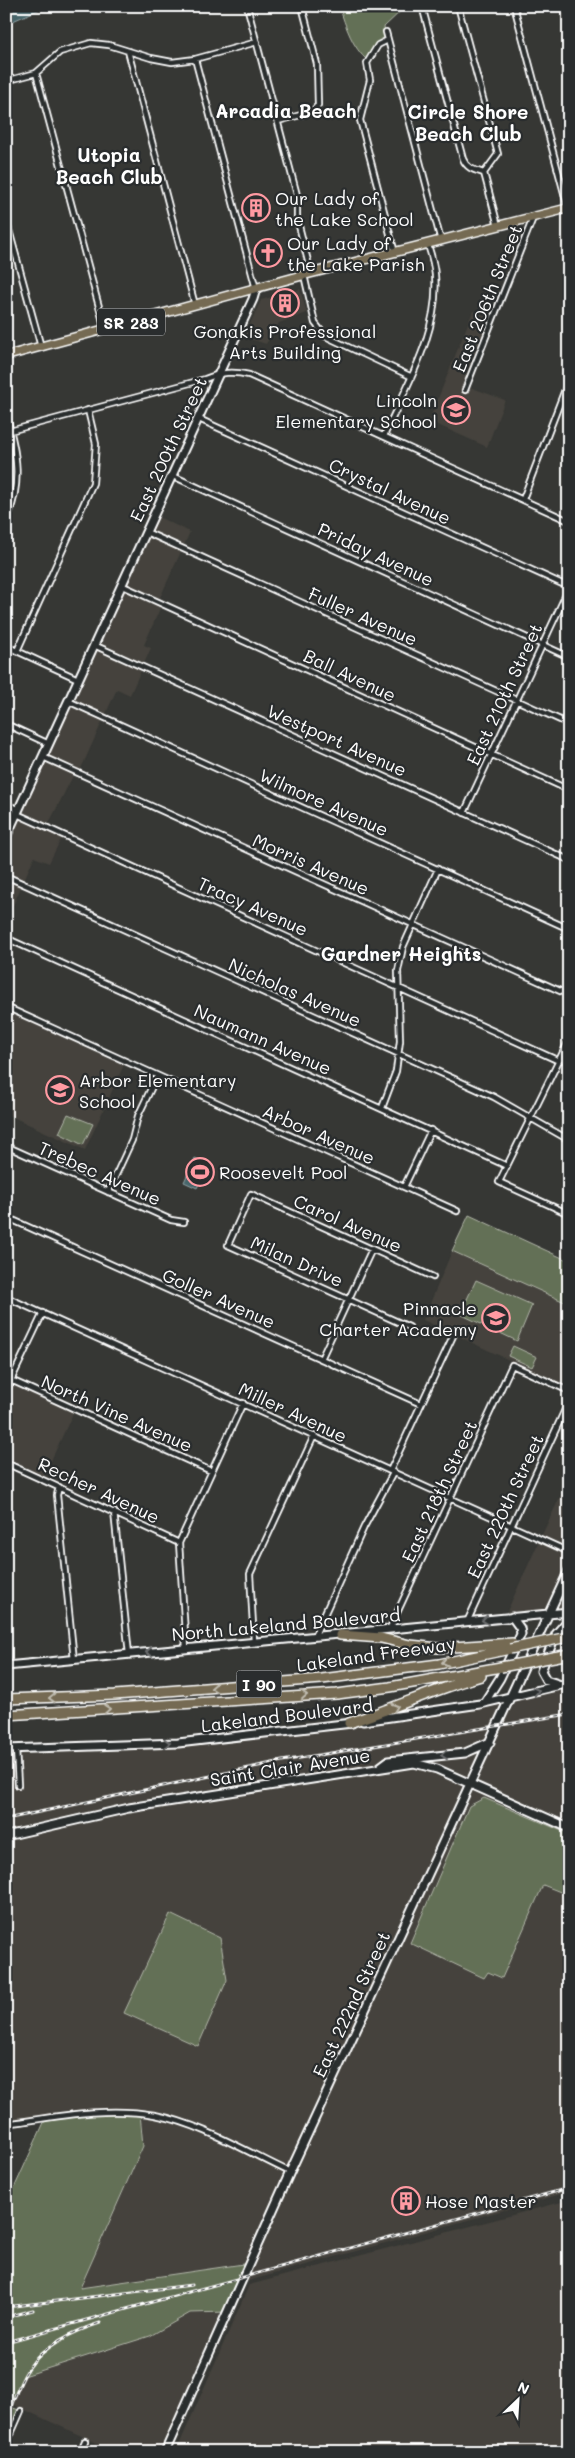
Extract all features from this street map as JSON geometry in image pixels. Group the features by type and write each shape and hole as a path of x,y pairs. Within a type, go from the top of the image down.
{"highway":[{"path":"340,1635 382,1638 438,1648 511,1646 566,1638"},
{"name":"Lakeland Freeway","path":"6,1699 115,1695 322,1679 439,1664 511,1646"},
{"name":"Lakeland Freeway","path":"6,1716 337,1694 390,1687 569,1654"},
{"path":"350,1723 402,1704 430,1691 483,1675 501,1667"}],"main road":[{"name":"SR 283","path":"6,356 308,274 568,208"}],"street":[{"path":"247,6 298,195 297,218 315,323 325,336 410,376"},
{"path":"278,122 312,112 318,105 317,64 302,6"},
{"path":"422,6 463,160 465,165 484,173 498,154 458,6"},
{"path":"514,6 568,208"},
{"path":"386,32 441,241"},
{"path":"388,40 378,45 368,63 370,80 360,120 395,253"},
{"path":"6,81 36,73 60,52 91,43 109,44 128,52 172,62 195,59 256,42"},
{"path":"128,52 195,305"},
{"path":"195,59 256,289"},
{"path":"36,73 105,329"},
{"name":"East 206th Street","path":"484,173 498,226"},
{"name":"East 206th Street","path":"465,390 534,217"},
{"path":"6,219 41,347"},
{"path":"384,436 427,338 436,296 435,274 428,245"},
{"name":"East 200th Street","path":"6,837 199,419 253,300 256,289"},
{"path":"8,431 205,379 220,372 250,375 569,521"},
{"path":"523,499 569,379"},
{"path":"17,651 93,483 96,444 88,410"},
{"path":"6,414 8,431 18,464 16,494 6,521"},
{"name":"Crystal Avenue","path":"199,419 569,588"},
{"name":"Priday Avenue","path":"172,476 569,657"},
{"name":"Fuller Avenue","path":"146,532 569,724"},
{"name":"Ball Avenue","path":"121,585 569,790"},
{"name":"East 210th Street","path":"464,813 569,588"},
{"name":"Westport Avenue","path":"94,645 569,860"},
{"path":"6,646 78,678"},
{"name":"Wilmore Avenue","path":"68,701 569,928"},
{"path":"6,724 49,744"},
{"name":"Morris Avenue","path":"43,756 569,995"},
{"name":"Tracy Avenue","path":"6,804 18,812 398,988 560,1060 569,1062"},
{"path":"382,1108 396,1071 400,1041 398,988 401,954 438,869"},
{"name":"Nicholas Avenue","path":"6,876 494,1097 569,1140"},
{"name":"Naumann Avenue","path":"6,938 507,1166"},
{"name":"Arbor Avenue","path":"6,1007 457,1212"},
{"path":"569,1040 499,1182 569,1214"},
{"path":"108,1192 132,1140 138,1116 157,1076"},
{"path":"404,1187 431,1130"},
{"name":"Trebec Avenue","path":"6,1146 171,1220 184,1222"},
{"name":"Carol Avenue","path":"228,1245 251,1194 434,1277"},
{"name":"Goller Avenue","path":"6,1216 421,1404"},
{"name":"Milan Drive","path":"228,1245 409,1327"},
{"path":"321,1360 372,1249"},
{"name":"Miller Avenue","path":"6,1297 569,1552"},
{"path":"6,1390 43,1314"},
{"path":"314,1637 364,1527 392,1472 453,1336"},
{"name":"East 218th Street","path":"390,1628 512,1365 569,1391"},
{"name":"North Vine Avenue","path":"11,1380 212,1471"},
{"name":"East 220th Street","path":"467,1623 569,1401"},
{"path":"186,1648 179,1543 242,1403"},
{"path":"254,1642 250,1574 314,1436"},
{"name":"Recher Avenue","path":"6,1463 179,1543"},
{"path":"59,1487 57,1495 74,1660"},
{"path":"114,1512 129,1654"},
{"name":"East 222nd Street","path":"165,2452 290,2172 470,1783 512,1697 569,1570"},
{"name":"North Lakeland Boulevard","path":"7,1666 569,1612"},
{"path":"484,1703 500,1678 521,1634 520,1628 512,1617"},
{"path":"561,1685 546,1680 542,1671 556,1634 569,1619"},
{"path":"6,1652 7,1666"},
{"name":"Lakeland Boulevard","path":"6,1749 178,1743 350,1723 484,1703 569,1683"},
{"path":"378,1768 388,1761 472,1751 490,1742"},
{"path":"16,1749 18,1785"},
{"name":"Saint Clair Avenue","path":"6,1836 129,1808 402,1764 424,1764 569,1828"},
{"path":"6,2124 88,2112 128,2112 156,2115 192,2126 290,2172"},
{"path":"6,2445 21,2411"},
{"path":"80,2452 84,2440"}],"shaded area":[{"path":"300,289 307,313 279,323 266,344 244,337 261,300"},
{"path":"473,311 493,319 467,386 505,400 487,447 429,421"},
{"path":"154,515 190,532 158,602 162,604 144,645 151,648 130,695 117,689 79,773 75,772 47,827 63,835 49,863 34,857 6,922 6,804 18,810"},
{"name":"Arbor Elementary School","path":"6,1011 124,1065 85,1150 6,1114"},
{"name":"Pinnacle Charter Academy","path":"452,1251 569,1304 569,1388 423,1320"},
{"path":"11,1380 75,1409 42,1480 6,1463 6,1391"},
{"path":"569,1478 569,1612 504,1618 540,1539"},
{"path":"569,1683 569,2192 241,2283 249,2263 80,2288 143,2146 128,2112 6,2124 6,1749 178,1743 438,1711"},
{"path":"569,2200 569,2452 176,2452 249,2285"},
{"path":"228,2312 165,2452 116,2452 12,2404 24,2376 150,2336 190,2313"}],"green space":[{"path":"339,6 402,6 403,9 384,27 388,40 382,42 368,61 354,43"},
{"path":"68,1114 93,1124 83,1145 59,1133"},
{"path":"469,1215 569,1261 569,1304 452,1251"},
{"path":"476,1280 532,1305 517,1341 460,1314"},
{"path":"513,1346 537,1357 532,1367 508,1356"},
{"path":"484,1798 569,1834 569,1880 563,1893 543,1885 502,1978 488,1972 484,1978 410,1943 469,1806"},
{"path":"170,1914 220,1938 227,1980 198,2046 124,2013"},
{"path":"88,2112 140,2113 143,2146 80,2288 250,2263 228,2312 190,2313 150,2336 24,2376 11,2407 21,2411 6,2445 6,2206 46,2118"}],"water":[{"path":"6,6 47,6 6,24"},
{"name":"Roosevelt Pool","path":"195,1158 214,1167 208,1180 202,1178 197,1188 184,1182"}],"railway":[{"path":"6,1819 282,1761 569,1714"},
{"path":"6,2342 569,2188"},
{"path":"6,2307 192,2285"},
{"path":"6,2317 33,2310"},
{"path":"6,2419 21,2381 34,2361 60,2340 100,2323"}],"place":[{"name":"Our Lady of the Lake School","path":"256,208"},
{"name":"Our Lady of the Lake Parish","path":"268,253"},
{"name":"Gonakis Professional Arts Building","path":"285,303"},
{"name":"Lincoln Elementary School","path":"456,410"},
{"name":"Arbor Elementary School","path":"60,1090"},
{"name":"Roosevelt Pool","path":"200,1172"},
{"name":"Pinnacle Charter Academy","path":"496,1318"},
{"name":"Hose Master","path":"406,2201"}],"district":[{"name":"Arcadia Beach","path":"286,110"},
{"name":"Circle Shore Beach Club","path":"468,122"},
{"name":"Utopia Beach Club","path":"109,165"},
{"name":"Gardner Heights","path":"401,953"}]}
